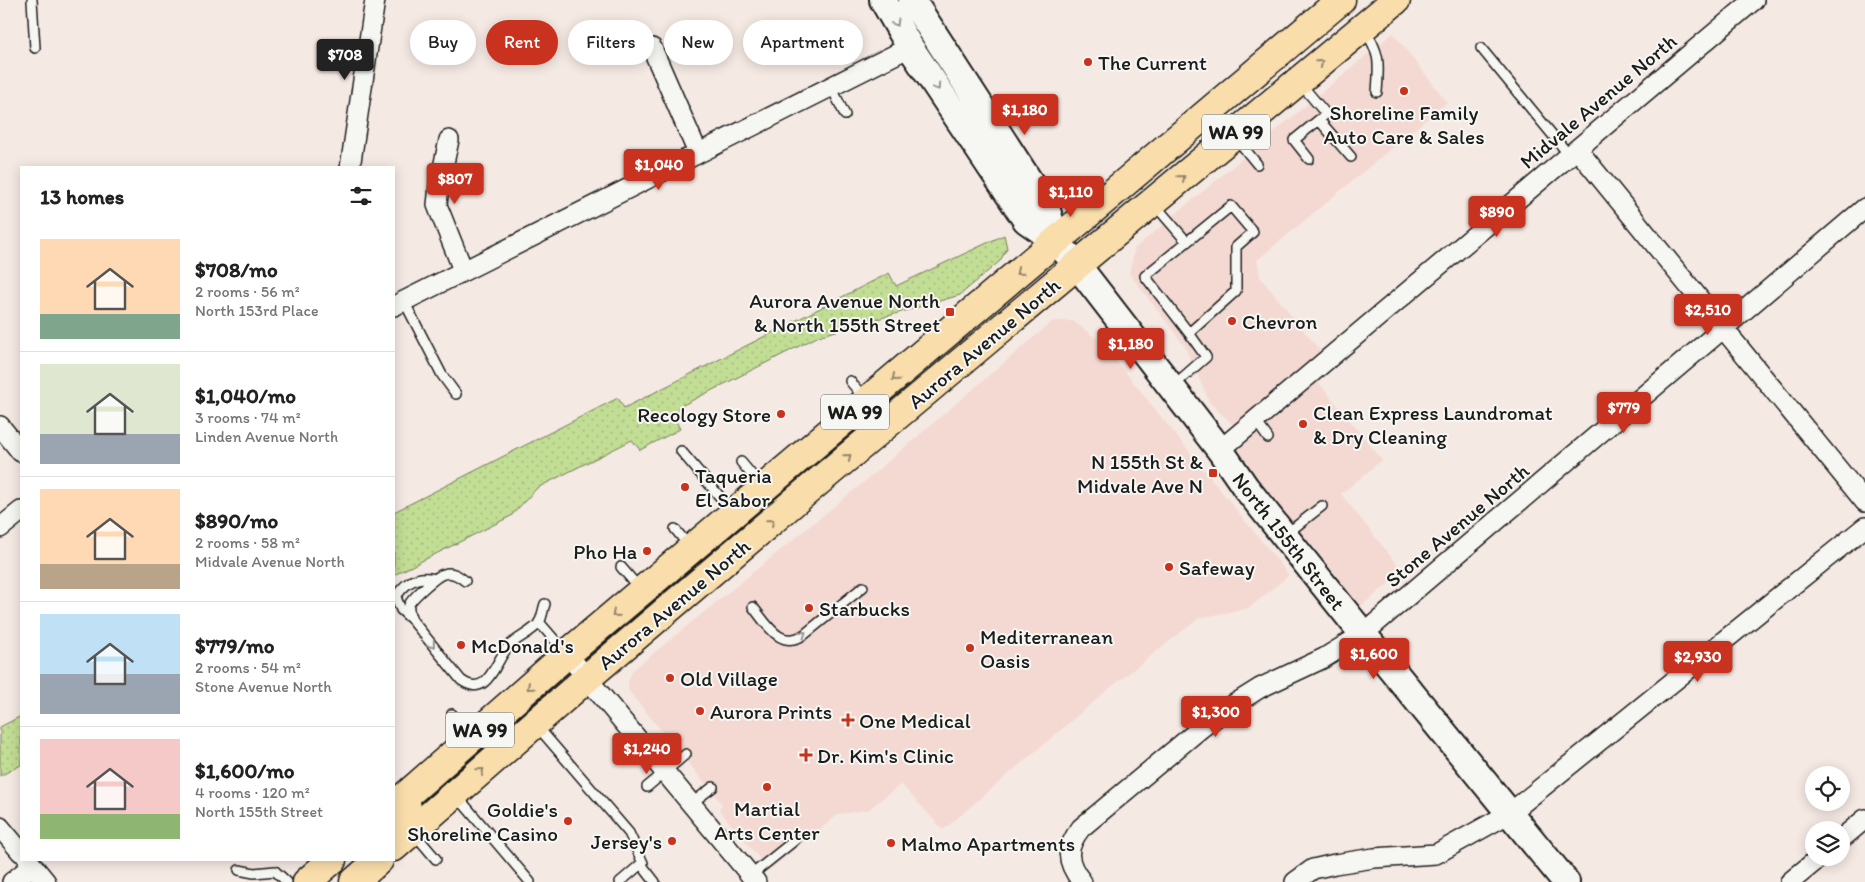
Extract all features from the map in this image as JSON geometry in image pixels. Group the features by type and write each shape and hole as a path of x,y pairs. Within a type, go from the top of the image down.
{"main road":[{"name":"Aurora Avenue North","path":"399,798 641,591 683,539 734,513 762,488 858,391 1056,241 1341,0"},
{"name":"Aurora Avenue North","path":"400,836 455,793 587,678 1076,264 1396,0"},
{"path":"399,798 408,809 400,836"},
{"path":"307,882 331,861"}],"street":[{"path":"350,166 374,0"},
{"name":"North 155th Street","path":"883,0 910,47 1026,220 1056,241 1076,264 1284,536 1566,882"},
{"name":"North 155th Street","path":"912,0 1046,206 1056,241"},
{"name":"Midvale Avenue North","path":"1220,450 1754,0"},
{"path":"399,303 910,47"},
{"path":"654,53 698,153"},
{"path":"449,140 437,205 463,270"},
{"path":"1573,152 1723,328 1865,502"},
{"name":"Stone Avenue North","path":"1082,882 1075,873 1068,854 1072,839 1081,828 1200,729 1260,688 1324,658 1363,634 1865,208"},
{"path":"0,426 20,451"},
{"path":"0,528 20,512"},
{"path":"1295,882 1313,869 1335,864 1374,858 1436,854 1510,813 1865,527"},
{"path":"567,654 692,803 751,880"},
{"path":"1850,832 1865,819"},
{"path":"0,827 20,851"},
{"path":"12,882 26,861"},
{"path":"29,861 46,882"},
{"path":"1790,882 1809,866"}],"lane":[{"path":"32,0 36,48"},
{"path":"1363,28 1375,47 1379,64 1377,92"},
{"path":"1481,48 1573,152"},
{"path":"1298,81 1326,114 1294,140 1310,159"},
{"path":"831,86 845,115"},
{"path":"1319,120 1351,158"},
{"path":"1233,135 1257,164"},
{"path":"1152,202 1187,242"},
{"path":"1171,388 1206,357 1146,276 1231,206 1253,232 1236,247 1236,291 1189,332"},
{"path":"399,303 442,375 456,394"},
{"path":"1255,420 1268,438"},
{"path":"681,451 734,513"},
{"path":"742,462 762,488"},
{"path":"1284,536 1322,506"},
{"path":"621,567 641,591"},
{"path":"412,620 409,613 411,601 435,579 445,573 451,573 465,581"},
{"path":"435,579 428,577 413,580 402,588 396,597 401,610 412,620 461,680 472,685 479,685 492,676 501,656 514,641 539,622 545,604"},
{"path":"753,607 774,632 785,640 797,639 863,586"},
{"path":"539,622 567,654"},
{"path":"452,714 471,738"},
{"path":"535,723 628,833 643,862 620,882"},
{"path":"622,750 638,738"},
{"path":"647,787 686,754"},
{"path":"692,803 713,787"},
{"path":"455,793 530,882"},
{"path":"400,836 436,860"},
{"path":"751,880 795,840"},
{"path":"641,864 655,882"},
{"path":"239,870 254,872 275,871 288,882"}],"shaded area":[{"path":"1393,33 1447,102 1257,260 1260,277 1331,364 1315,378 1382,460 1341,494 1403,572 1361,606 1235,451 1250,440 1210,403 1184,345 1129,273 1135,248"},
{"path":"1053,321 1073,321 1100,341 1289,575 1249,608 1199,618 1111,687 943,830 901,784 868,810 839,814 769,870 719,810 723,805 628,690 628,681 633,670 864,482"}],"green space":[{"path":"1004,235 1007,248 1000,261 960,295 819,336 681,406 676,421 680,429 640,450 632,440 537,488 511,516 395,574 395,511 618,398 624,408 889,273 896,286"},
{"path":"20,717 20,766 0,776 0,727"}],"place":[{"name":"The Current","path":"1088,62"},
{"name":"Shoreline Family Auto Care & Sales","path":"1404,91"},
{"name":"Aurora Avenue North & North 155th Street","path":"950,312"},
{"name":"Chevron","path":"1232,321"},
{"name":"Recology Store","path":"781,414"},
{"name":"Clean Express Laundromat & Dry Cleaning","path":"1303,424"},
{"name":"N 155th St & Midvale Ave N","path":"1213,473"},
{"name":"Taqueria El Sabor","path":"685,487"},
{"name":"Pho Ha","path":"647,551"},
{"name":"Safeway","path":"1169,567"},
{"name":"Starbucks","path":"809,608"},
{"name":"McDonald's","path":"461,645"},
{"name":"Mediterranean Oasis","path":"970,648"},
{"name":"Old Village","path":"670,678"},
{"name":"Aurora Prints","path":"700,711"},
{"name":"One Medical","path":"848,720"},
{"name":"Dr. Kim's Clinic","path":"806,755"},
{"name":"Martial Arts Center","path":"767,787"},
{"name":"Goldie's Shoreline Casino","path":"568,821"},
{"name":"Jersey's","path":"672,841"},
{"name":"Malmo Apartments","path":"891,843"}]}
